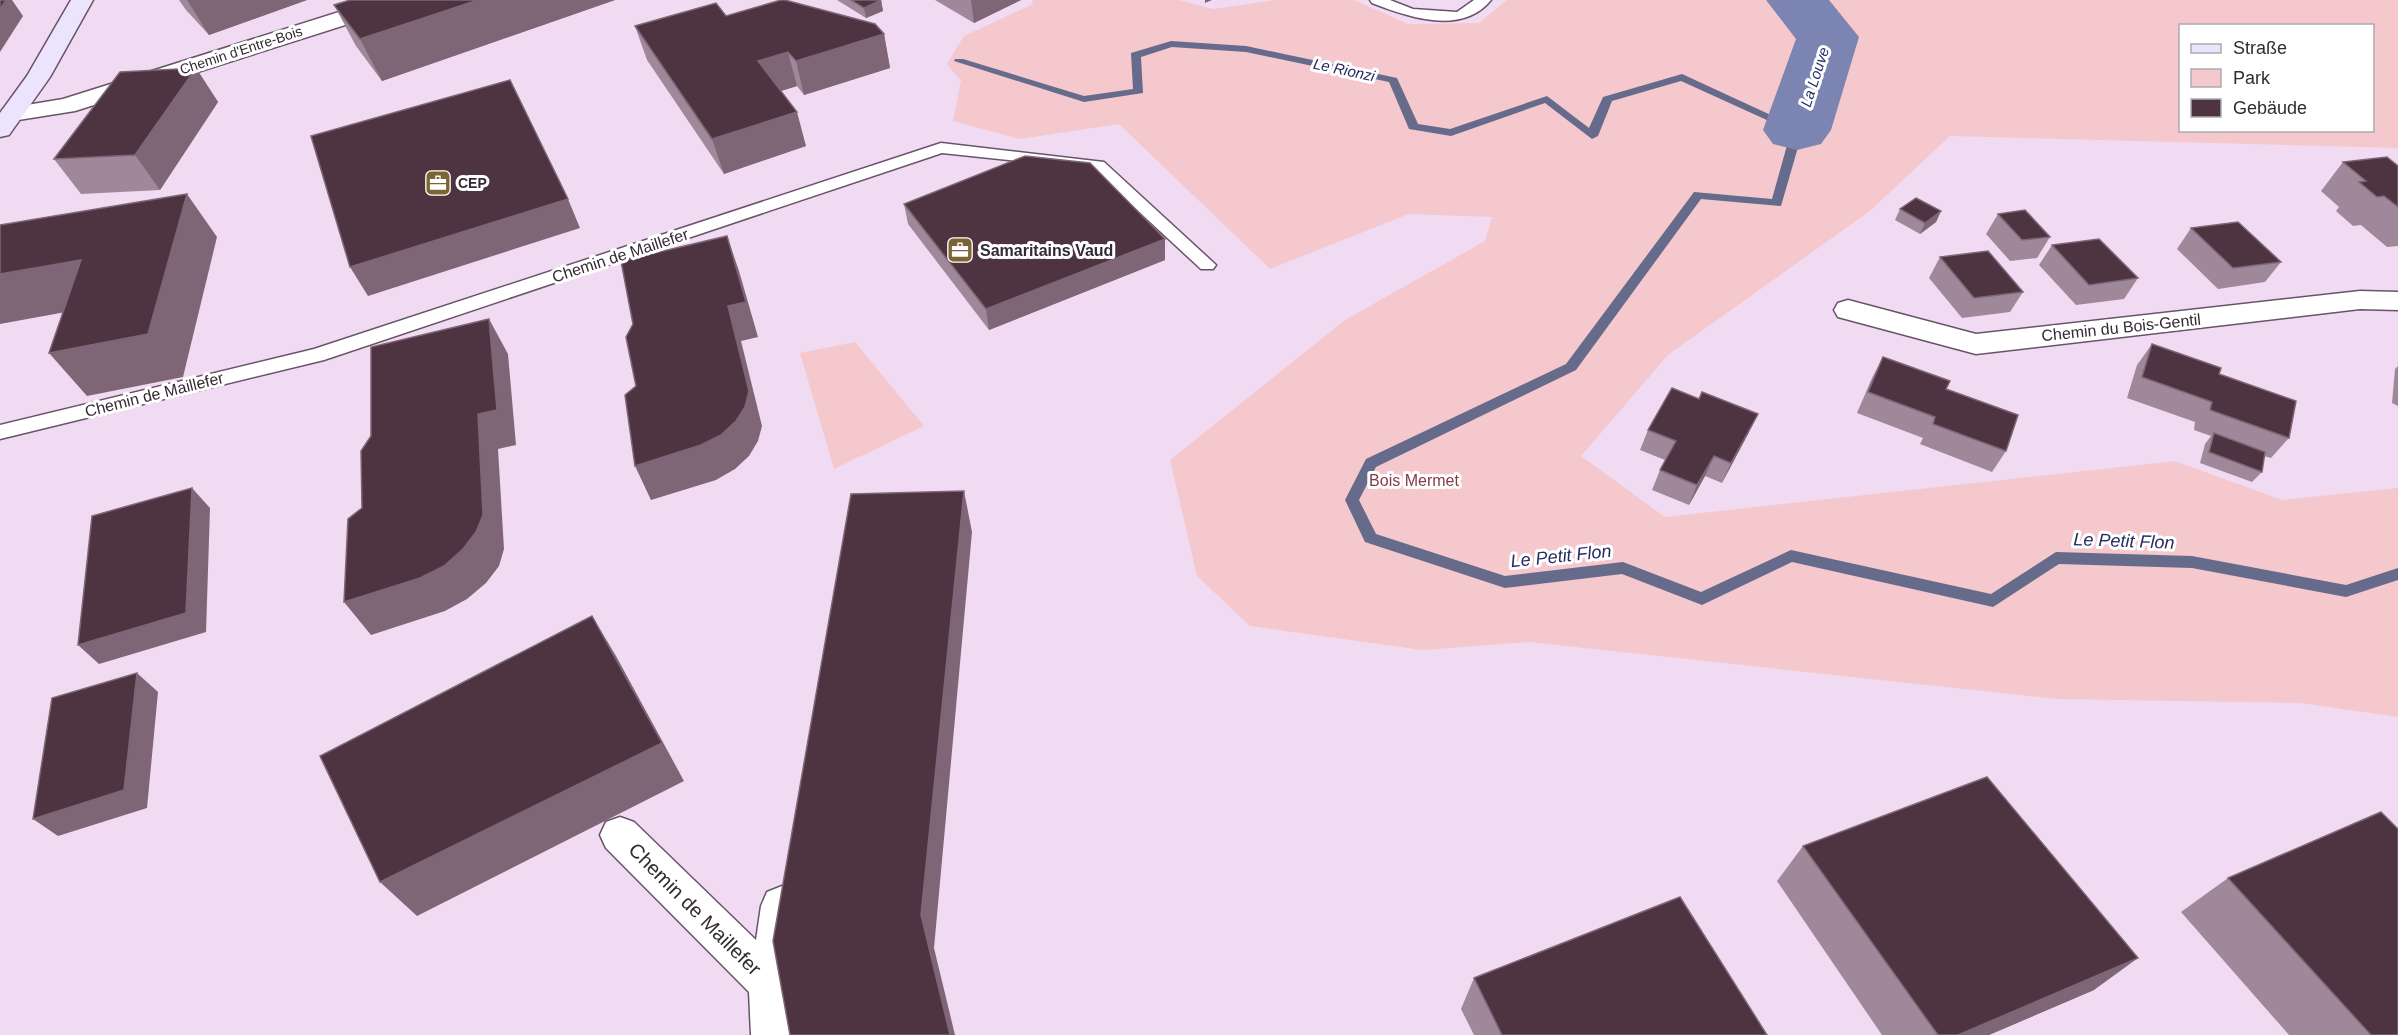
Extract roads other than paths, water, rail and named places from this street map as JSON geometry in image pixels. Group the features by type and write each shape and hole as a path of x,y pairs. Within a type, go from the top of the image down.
{"street":[{"path":"6,122 38,77 82,0"},
{"name":"Chemin d'Entre-Bois","path":"6,122 66,106 400,0"},
{"name":"Chemin du Bois-Gentil","path":"1848,310 1976,344 2360,300 2398,301"},
{"name":"Chemin de Maillefer","path":"620,835 770,983"},
{"name":"Chemin de Maillefer","path":"773,1035 770,983 788,868"}],"lane":[{"path":"1377,0 1412,13 1460,16 1484,0"},
{"name":"Chemin de Maillefer","path":"0,432 317,355 941,148 1098,165 1208,265"}],"waterway":[{"name":"La Louve","path":"1796,0 1828,37 1797,130"},
{"name":"Le Petit Flon","path":"959,61 1084,99 1139,91 1135,55 1171,44 1246,49 1393,80 1413,127 1451,133 1547,99 1592,136 1607,99 1682,77 1797,130 1777,203 1698,195 1571,367 1371,463 1352,500 1370,538 1505,582 1623,568 1702,599 1791,556 1993,601 2056,558 2192,562 2346,591 2398,574"}],"place":[{"name":"CEP","path":"438,183"},
{"name":"Samaritains Vaud","path":"960,250"}],"water label":[{"name":"Le Rionzi","path":"1344,70"}],"park label":[{"name":"Bois Mermet","path":"1414,480"}]}
